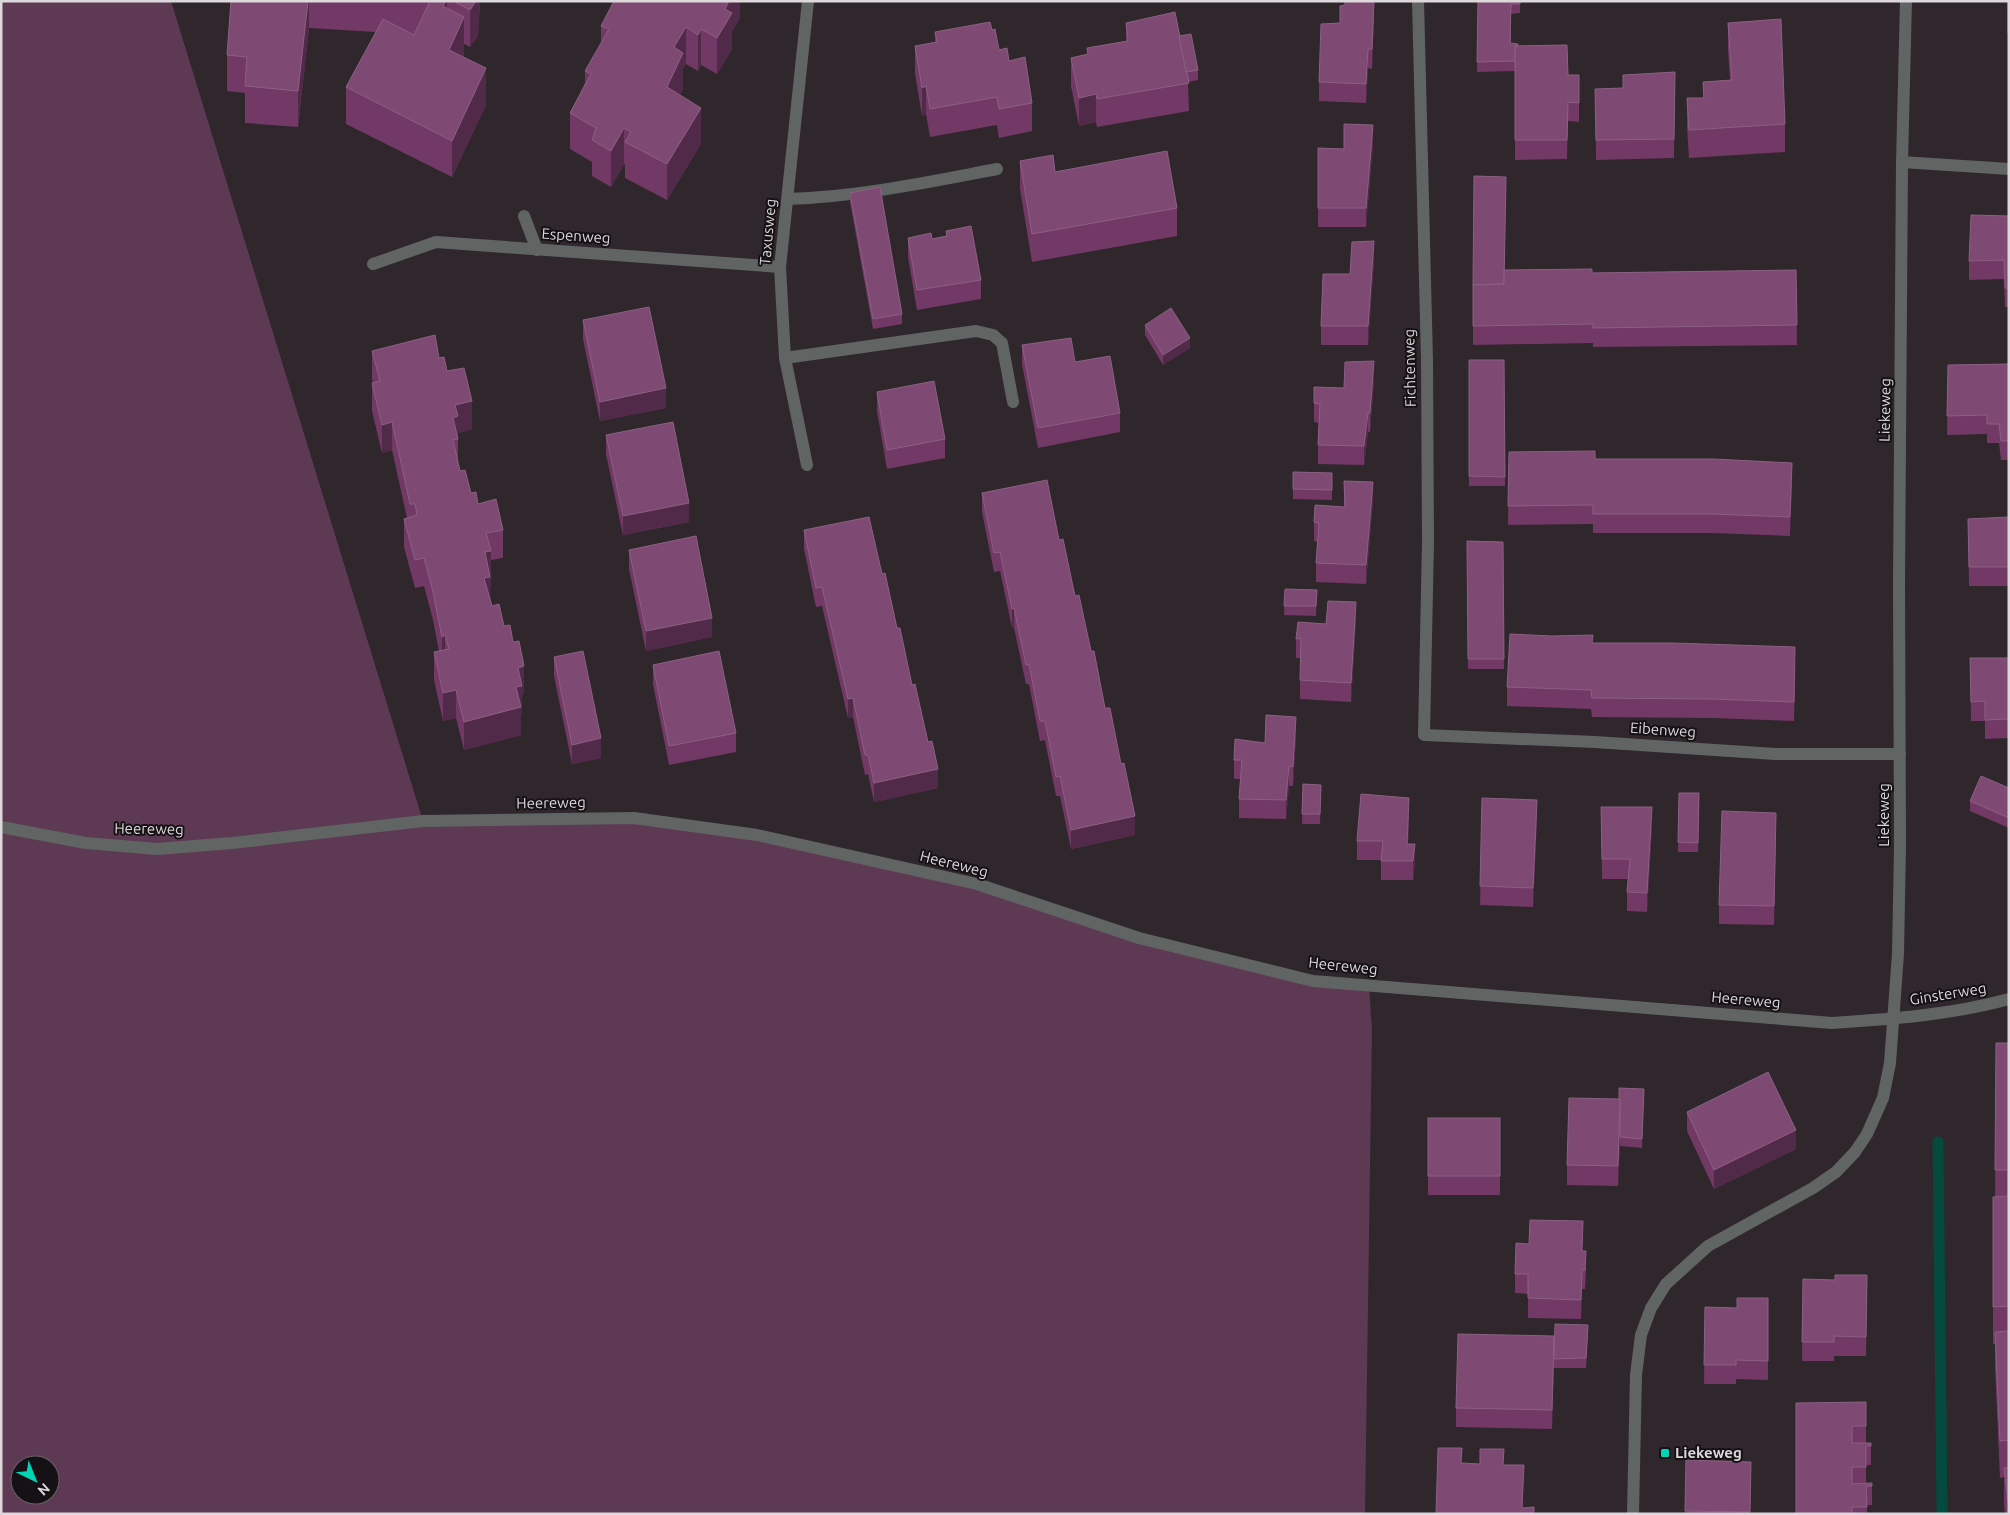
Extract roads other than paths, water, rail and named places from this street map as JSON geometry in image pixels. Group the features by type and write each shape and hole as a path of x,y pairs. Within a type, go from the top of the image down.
{"street":[{"name":"Taxusweg","path":"807,465 785,358 780,267 808,1"},
{"name":"Fichtenweg","path":"1418,1 1427,360 1428,542 1424,735"},
{"name":"Liekeweg","path":"1633,1514 1636,1375 1641,1334 1651,1308 1666,1284 1708,1246 1813,1188 1836,1172 1855,1152 1867,1134 1883,1098 1890,1062 1898,954 1902,162 1906,1"},
{"path":"1902,162 2009,169"},
{"path":"788,199 837,195 997,169"},
{"path":"524,216 538,250"},
{"name":"Espenweg","path":"373,264 436,242 780,267"},
{"path":"785,358 976,332 993,335 1002,343 1013,402"},
{"name":"Eibenweg","path":"1424,735 1596,742 1775,754 1900,754"},
{"name":"Heereweg","path":"1,827 86,843 157,849 232,843 423,821 634,818 757,835 976,884 1140,938 1313,981 1832,1023 1893,1019"},
{"name":"Ginsterweg","path":"1893,1019 1972,1009 2009,999"}],"waterway":[{"path":"1938,1142 1942,1514"}],"place":[{"name":"Liekeweg","path":"1665,1453"}]}
